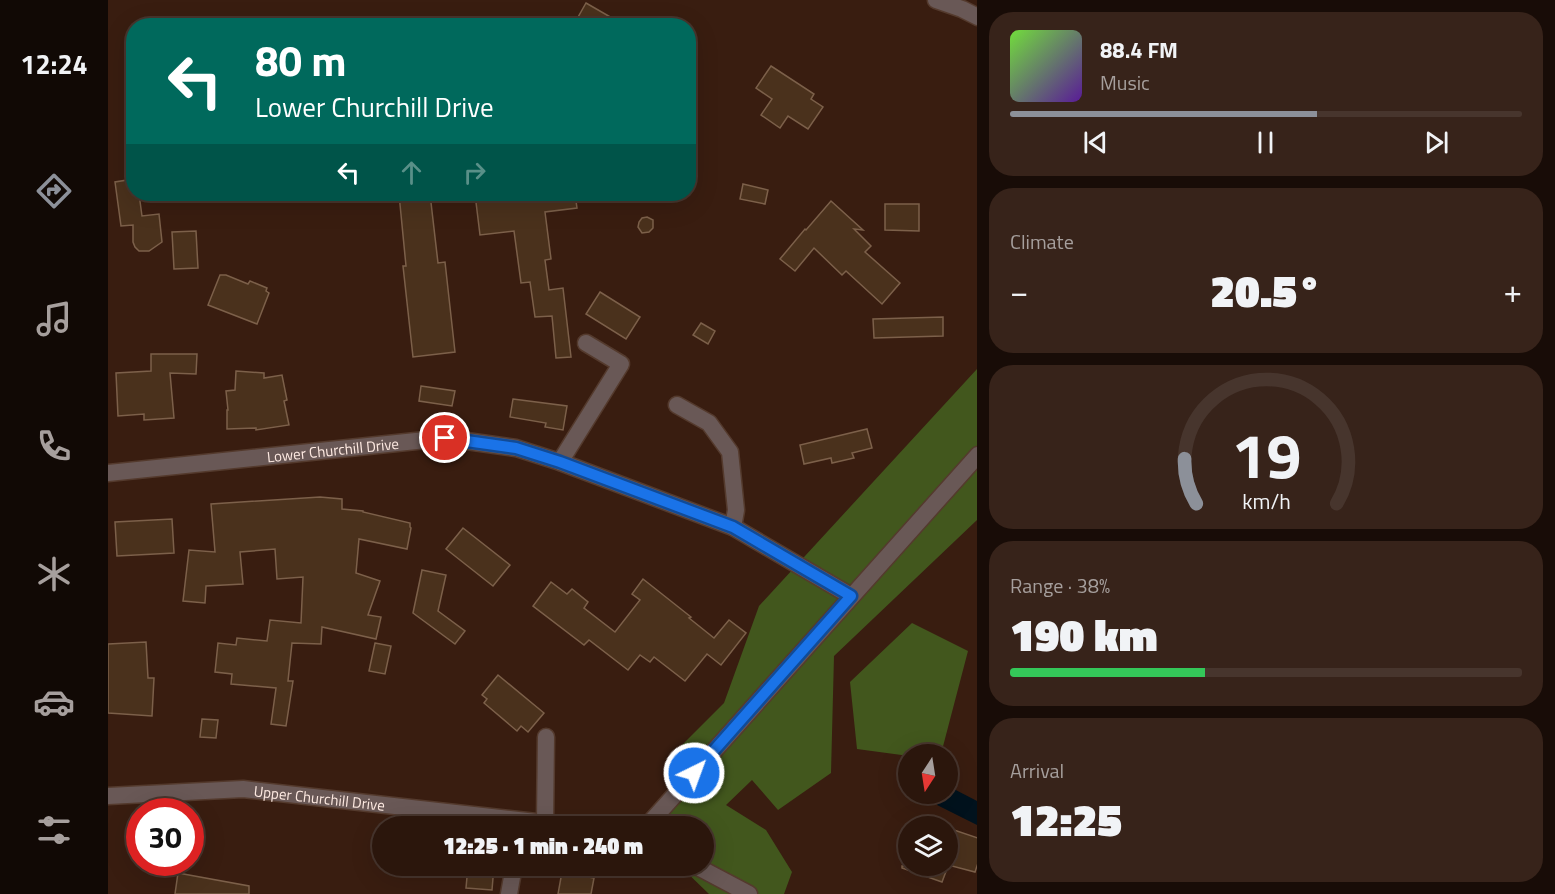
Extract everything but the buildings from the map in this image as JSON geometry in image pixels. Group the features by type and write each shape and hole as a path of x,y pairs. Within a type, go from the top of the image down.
{"street":[{"path":"936,0 962,9 977,17"},
{"path":"560,462 621,364 586,343"},
{"path":"677,405 709,423 730,452 736,510 733,527"},
{"name":"Lower Churchill Drive","path":"108,473 445,438 516,448 560,462 733,527 851,596"},
{"path":"656,816 977,456"},
{"path":"545,816 546,737"},
{"name":"Upper Churchill Drive","path":"108,796 243,789 465,816"},
{"path":"509,894 512,876"},
{"path":"714,876 749,894"}],"green space":[{"path":"977,369 977,520 834,656 831,773 778,810 752,780 726,805 766,830 792,872 784,894 709,894 690,876 714,876 714,816 669,816 675,752 724,703 759,606"},
{"path":"912,623 968,651 944,744 898,744 898,755 857,749 850,682"}],"water":[{"path":"958,791 977,801 977,825 937,805 958,804"}],"route":[{"path":"445,438 516,448 560,462 733,527 851,596 694,773"}]}
